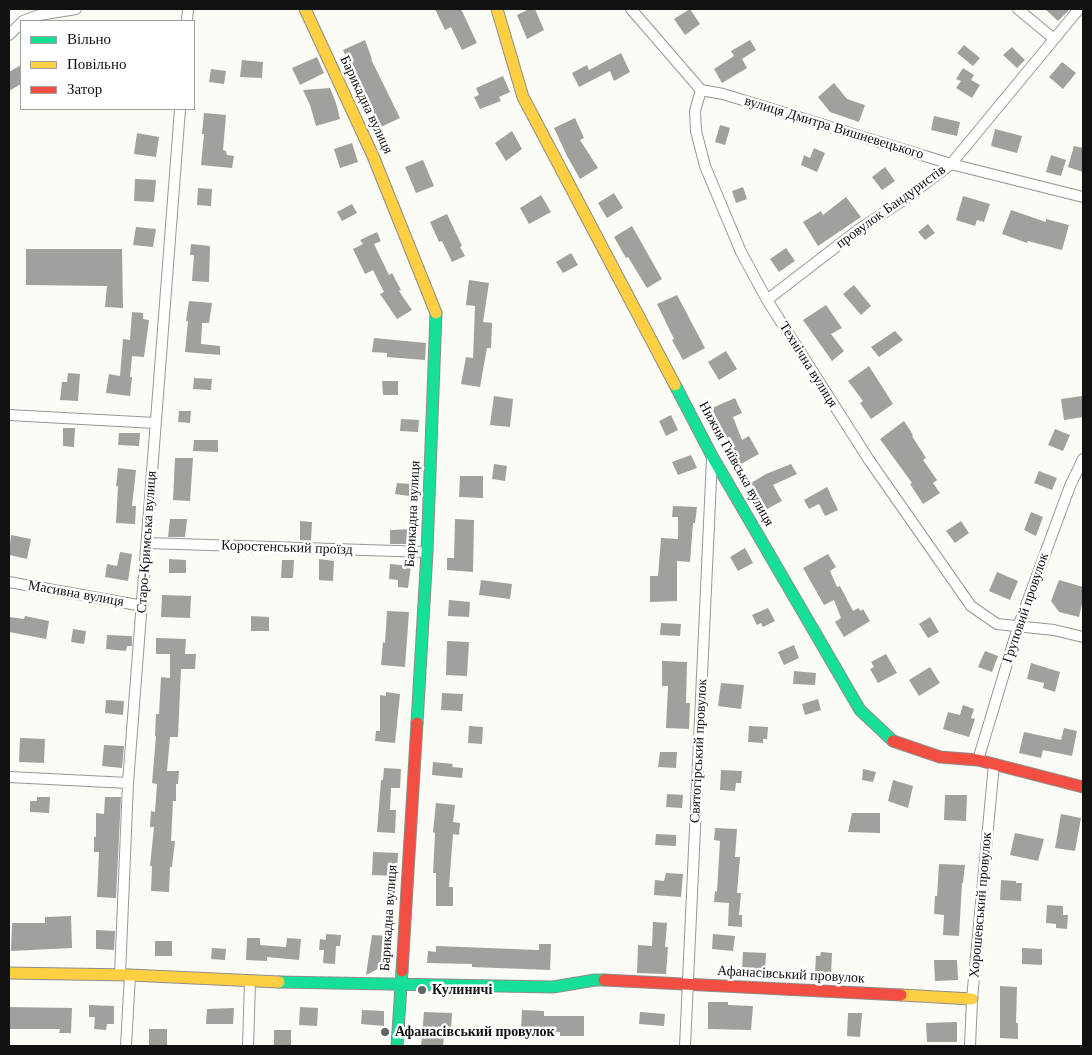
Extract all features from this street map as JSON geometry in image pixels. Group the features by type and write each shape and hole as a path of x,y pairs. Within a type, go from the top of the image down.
{"street":[{"path":"27,20 39,15 76,9"},
{"name":"Барикадна вулиця","path":"305,9 373,156 437,316 426,552 397,1046"},
{"name":"Нижня Гиївська вулиця","path":"497,9 523,97 712,456 860,710 893,741 940,757 978,760 1083,787"},
{"path":"632,9 701,90"},
{"path":"1018,9 1054,39"},
{"name":"провулок Бандуристів","path":"767,300 858,230 905,199 951,164 1079,9"},
{"path":"9,35 20,24"},
{"name":"вулиця Дмитра Вишневецького","path":"701,90 723,94 951,164 1083,198"},
{"name":"Технічна вулиця","path":"701,90 695,111 696,131 705,166 741,252 767,300 869,460 971,606 997,624 1054,630 1083,638"},
{"name":"Старо-Кримська вулиця","path":"126,1046 125,975 128,783 180,110"},
{"path":"9,415 155,423"},
{"name":"Святогірський провулок","path":"685,1046 712,456"},
{"name":"Груповий провулок","path":"978,760 1018,627 1070,486 1083,459"},
{"name":"Коростенський проїзд","path":"147,543 426,552"},
{"name":"Масивна вулиця","path":"9,582 143,606"},
{"name":"Хорошевський провулок","path":"970,1046 972,999 994,764"},
{"path":"9,777 128,783"},
{"name":"Афанасівський провулок","path":"9,973 125,975 250,982 553,987 595,980 972,999"},
{"path":"248,1046 250,982"}],"building":[{"path":"435,9 461,9 477,43 462,50 451,27 445,30"},
{"path":"529,9 535,9 544,30 527,39 517,15"},
{"path":"690,9 700,24 685,35 674,19"},
{"path":"1045,9 1070,9 1058,21"},
{"path":"365,40 371,59 400,118 381,127 367,98 365,99 343,50"},
{"path":"750,40 756,50 742,59 747,68 722,83 714,69 734,56 731,51"},
{"path":"964,45 980,58 973,66 957,53"},
{"path":"1012,47 1025,60 1017,68 1003,55"},
{"path":"621,53 630,72 614,81 610,71 579,87 572,73 587,65 589,70"},
{"path":"317,57 324,73 300,85 292,68"},
{"path":"242,60 263,62 262,78 240,77"},
{"path":"1062,62 1076,73 1063,89 1049,77"},
{"path":"20,66 20,85 9,91 9,72"},
{"path":"963,68 974,75 971,80 980,85 972,98 956,88 961,81 956,79"},
{"path":"211,69 226,71 224,84 209,82"},
{"path":"503,76 510,92 499,97 501,101 480,109 474,97 479,95 476,88"},
{"path":"834,83 847,99 865,105 859,122 830,112 818,97"},
{"path":"330,88 340,119 316,126 303,90"},
{"path":"204,113 226,115 223,150 226,151 227,155 234,156 232,168 201,165"},
{"path":"934,116 960,122 957,136 931,130"},
{"path":"575,118 584,138 580,140 598,168 580,179 554,128"},
{"path":"720,125 730,128 725,145 715,142"},
{"path":"995,129 1022,136 1017,153 991,146"},
{"path":"512,131 522,149 506,161 495,143"},
{"path":"137,133 159,137 156,157 134,154"},
{"path":"352,143 358,162 340,168 334,149"},
{"path":"1074,146 1083,148 1083,172 1068,167"},
{"path":"814,148 825,153 817,172 801,165 804,155 810,158"},
{"path":"1051,155 1066,160 1061,176 1046,172"},
{"path":"423,160 434,186 416,193 405,167"},
{"path":"885,167 895,181 882,190 872,177"},
{"path":"135,179 156,180 154,202 134,201"},
{"path":"743,187 747,199 736,203 732,191"},
{"path":"198,188 212,189 211,206 197,205"},
{"path":"614,193 623,208 607,218 598,203"},
{"path":"541,195 551,212 529,224 520,208"},
{"path":"963,196 990,204 984,222 977,220 975,226 956,220"},
{"path":"846,197 861,217 818,246 803,222 821,211 823,215"},
{"path":"352,204 357,213 342,221 337,212"},
{"path":"1011,210 1046,222 1046,219 1069,225 1062,250 1028,241 1027,243 1002,234"},
{"path":"447,214 465,256 452,262 442,241 439,242 430,222"},
{"path":"928,224 935,233 925,240 918,232"},
{"path":"632,226 662,279 647,288 614,237"},
{"path":"136,227 156,229 153,247 133,245"},
{"path":"377,232 381,241 374,244 389,275 392,273 401,290 399,291 412,310 397,319 380,294 384,292 373,270 365,274 353,249 363,244 360,240"},
{"path":"191,244 210,246 209,282 192,281 194,255 190,255"},
{"path":"786,248 795,261 779,272 770,259"},
{"path":"26,249 122,249 123,308 105,307 107,286 26,285"},
{"path":"571,253 578,265 563,273 556,262"},
{"path":"469,280 489,283 483,322 492,323 491,348 487,348 480,387 461,384 466,357 473,358 475,306 466,305"},
{"path":"854,285 871,306 861,315 843,294"},
{"path":"677,295 705,348 683,360 672,340 674,339 657,304"},
{"path":"189,301 212,303 209,323 202,323 201,344 220,346 220,355 185,352"},
{"path":"826,305 842,328 831,334 844,351 832,361 803,320"},
{"path":"132,312 143,313 143,319 149,320 144,357 132,356 130,396 106,393 109,374 120,376 123,339 130,340"},
{"path":"895,331 903,340 879,357 871,347"},
{"path":"374,338 426,343 425,360 387,357 387,353 372,352"},
{"path":"726,351 737,369 719,380 708,362"},
{"path":"869,366 893,404 871,419 860,403 863,401 848,381"},
{"path":"68,373 80,374 78,401 60,400 62,382 67,382"},
{"path":"194,378 212,379 211,390 193,389"},
{"path":"382,381 398,381 398,395 383,395"},
{"path":"494,396 513,399 510,427 490,425"},
{"path":"1082,396 1083,417 1064,420 1061,399"},
{"path":"735,398 742,413 733,417 742,440 749,436 759,454 741,464 725,439 712,408"},
{"path":"179,411 191,411 190,423 178,422"},
{"path":"671,415 678,430 666,436 659,421"},
{"path":"401,419 419,420 418,432 400,431"},
{"path":"904,421 926,458 923,460 937,480 933,483 940,493 923,504 910,484 912,483 880,439"},
{"path":"63,428 75,428 74,447 63,446"},
{"path":"1055,429 1070,435 1063,451 1048,445"},
{"path":"119,433 140,433 139,446 118,445"},
{"path":"194,440 218,440 218,452 193,451"},
{"path":"691,455 697,468 678,475 672,462"},
{"path":"175,458 193,458 190,501 173,500"},
{"path":"494,464 507,466 505,481 492,479"},
{"path":"791,464 797,474 773,485 782,501 767,509 751,483 766,474"},
{"path":"118,468 136,470 132,506 136,506 135,524 116,523"},
{"path":"1039,471 1057,478 1052,490 1034,483"},
{"path":"460,476 483,476 483,498 459,497"},
{"path":"397,483 411,484 409,496 395,494"},
{"path":"827,487 838,510 825,516 819,504 809,509 804,500"},
{"path":"673,506 697,507 695,523 693,523 690,562 677,561 677,601 650,602 650,576 658,576 661,538 678,539 678,517 672,517"},
{"path":"1031,512 1043,517 1036,536 1024,530"},
{"path":"170,519 187,519 185,537 168,537"},
{"path":"455,519 474,520 473,572 447,570 447,558 454,558"},
{"path":"300,521 312,522 311,541 300,540"},
{"path":"961,521 969,533 955,543 946,531"},
{"path":"414,529 413,544 390,544 390,530"},
{"path":"11,535 31,539 27,559 9,555"},
{"path":"745,548 753,563 738,571 730,557"},
{"path":"120,552 132,554 128,581 105,577 107,564 117,566"},
{"path":"828,554 836,567 830,571 837,587 840,586 853,611 858,608 861,611 863,609 870,621 844,637 835,622 841,618 834,600 824,605 803,568"},
{"path":"169,559 186,560 186,573 169,573"},
{"path":"319,559 334,561 333,581 319,580"},
{"path":"282,560 294,560 293,578 281,578"},
{"path":"390,564 411,566 408,588 398,587 398,580 389,579"},
{"path":"997,572 1018,581 1010,600 989,591"},
{"path":"481,580 512,584 510,599 479,595"},
{"path":"1059,580 1083,587 1083,600 1079,617 1059,612 1051,601"},
{"path":"162,595 191,596 190,618 161,617"},
{"path":"449,600 470,602 469,617 448,616"},
{"path":"768,608 775,621 763,627 761,623 757,625 752,615"},
{"path":"387,611 409,612 405,667 381,665 383,642 385,643"},
{"path":"25,616 49,621 46,639 9,632 9,617 24,619"},
{"path":"251,616 269,617 269,631 251,631"},
{"path":"930,617 939,632 928,638 919,624"},
{"path":"661,623 681,624 680,636 660,635"},
{"path":"73,629 86,631 84,644 71,642"},
{"path":"107,635 132,636 132,646 127,646 126,651 106,649"},
{"path":"156,638 186,639 185,654 196,654 195,669 181,669 178,737 170,737 167,771 179,771 178,784 176,784 176,801 173,801 171,841 175,841 172,867 170,867 169,892 151,891 152,866 150,866 154,827 150,827 151,811 155,812 157,784 152,783 156,714 159,714 161,677 170,678 170,654 156,654"},
{"path":"447,641 469,642 467,676 446,675"},
{"path":"794,645 799,658 784,665 778,652"},
{"path":"985,651 998,656 992,672 978,667"},
{"path":"886,654 897,673 878,683 870,669 874,667 871,662"},
{"path":"662,661 687,662 686,703 690,703 689,729 666,728 668,686 662,686"},
{"path":"1031,663 1060,672 1055,692 1043,688 1044,683 1027,679"},
{"path":"930,667 940,683 919,696 909,680"},
{"path":"794,671 816,673 815,685 793,684"},
{"path":"721,683 744,685 741,709 718,706"},
{"path":"386,692 400,694 395,743 375,741 376,731 380,731 380,695 386,696"},
{"path":"442,693 463,694 462,711 441,710"},
{"path":"818,699 821,710 805,715 802,704"},
{"path":"106,700 124,701 123,715 105,713"},
{"path":"963,705 974,709 971,718 975,719 969,737 943,729 948,712 960,715"},
{"path":"469,726 483,727 482,744 468,743"},
{"path":"749,726 768,727 767,739 763,739 763,743 748,742"},
{"path":"1064,728 1077,731 1072,756 1043,750 1041,758 1019,753 1024,732 1061,740"},
{"path":"20,738 45,739 44,763 19,762"},
{"path":"104,745 124,746 122,768 102,766"},
{"path":"660,752 677,752 676,768 658,767"},
{"path":"433,762 453,764 452,767 463,768 462,778 432,775"},
{"path":"384,768 401,769 400,788 391,788 390,810 396,810 395,833 377,832 381,780 383,780"},
{"path":"863,769 876,772 873,782 862,780"},
{"path":"721,770 742,771 741,783 736,783 735,791 720,790"},
{"path":"893,780 913,786 908,808 888,801"},
{"path":"667,794 683,795 682,808 666,807"},
{"path":"945,795 967,795 966,821 944,820"},
{"path":"37,797 50,797 49,813 30,812 30,801 37,801"},
{"path":"105,797 121,797 116,898 97,897 99,852 94,852 94,837 96,837 96,813 104,814"},
{"path":"436,803 455,805 453,822 460,823 459,835 453,834 449,887 453,887 453,906 436,906 436,873 433,873 435,833 433,832"},
{"path":"852,813 880,813 880,833 848,832"},
{"path":"1061,814 1081,818 1075,851 1055,848"},
{"path":"715,828 737,829 735,857 740,857 737,893 741,893 739,915 742,915 742,927 728,926 729,903 714,902 715,891 717,892 720,841 714,840"},
{"path":"1015,833 1044,839 1038,861 1010,855"},
{"path":"656,834 676,835 676,846 655,845"},
{"path":"373,852 398,853 397,876 372,875"},
{"path":"939,864 965,865 959,936 943,935 944,915 934,914"},
{"path":"666,873 683,874 681,897 654,895 655,880 664,881"},
{"path":"1001,880 1022,883 1021,901 1000,900"},
{"path":"1047,905 1063,906 1063,915 1068,915 1067,929 1056,928 1056,924 1046,923"},
{"path":"71,916 72,948 11,951 12,923 45,923 45,917"},
{"path":"653,922 667,923 665,947 668,947 666,974 637,973 638,945 652,946"},
{"path":"96,930 115,931 114,950 96,949"},
{"path":"326,934 341,935 340,946 336,946 335,964 323,963 324,950 319,950 320,939 326,940"},
{"path":"713,934 735,936 733,951 712,949"},
{"path":"372,935 390,936 388,964 366,975"},
{"path":"247,938 260,938 260,945 286,947 287,938 301,939 299,960 267,957 267,961 246,960"},
{"path":"155,941 172,941 172,956 155,956"},
{"path":"539,944 551,944 550,970 472,967 472,964 427,963 428,951 436,952 436,946 539,950"},
{"path":"212,948 226,949 225,960 211,959"},
{"path":"1022,948 1042,949 1042,965 1022,964"},
{"path":"743,952 766,953 765,971 742,970"},
{"path":"821,952 832,953 831,975 815,974 816,956 820,956"},
{"path":"934,960 957,960 958,980 935,981"},
{"path":"1000,986 1017,987 1016,1023 1018,1023 1018,1039 1000,1038"},
{"path":"708,1002 728,1002 728,1005 753,1006 751,1030 708,1029"},
{"path":"89,1005 114,1006 114,1024 107,1024 106,1030 94,1029 95,1017 89,1017"},
{"path":"9,1007 72,1008 71,1033 59,1033 60,1029 9,1029"},
{"path":"300,1007 318,1008 317,1026 299,1025"},
{"path":"234,1008 233,1024 206,1024 207,1009"},
{"path":"362,1010 384,1011 384,1026 361,1024"},
{"path":"522,1010 544,1011 544,1016 584,1016 584,1036 560,1036 560,1032 521,1030"},
{"path":"424,1012 452,1013 451,1030 445,1030 443,1046 421,1046"},
{"path":"640,1012 665,1014 664,1026 639,1024"},
{"path":"848,1013 862,1013 860,1037 847,1036"},
{"path":"957,1022 957,1042 927,1042 926,1023"},
{"path":"149,1029 167,1029 167,1046 149,1046"},
{"path":"274,1030 291,1030 291,1045 274,1046"}],"traffic: fast":[{"path":"417,723 427,552 436,313"},
{"path":"675,385 712,456 860,710 893,741"},
{"path":"397,1046 402,971"},
{"path":"279,982 553,987 604,980"}],"traffic: slow":[{"path":"305,9 373,156 436,313"},
{"path":"497,9 523,97 675,385"},
{"path":"9,973 130,975 279,982"},
{"path":"901,995 972,999"}],"traffic: jam":[{"path":"402,971 417,723"},
{"path":"893,741 940,757 978,760 1083,787"},
{"path":"604,980 901,995"}],"place":[{"name":"Кулиничі","path":"422,990"},
{"name":"Афанасівський провулок","path":"385,1032"}]}
